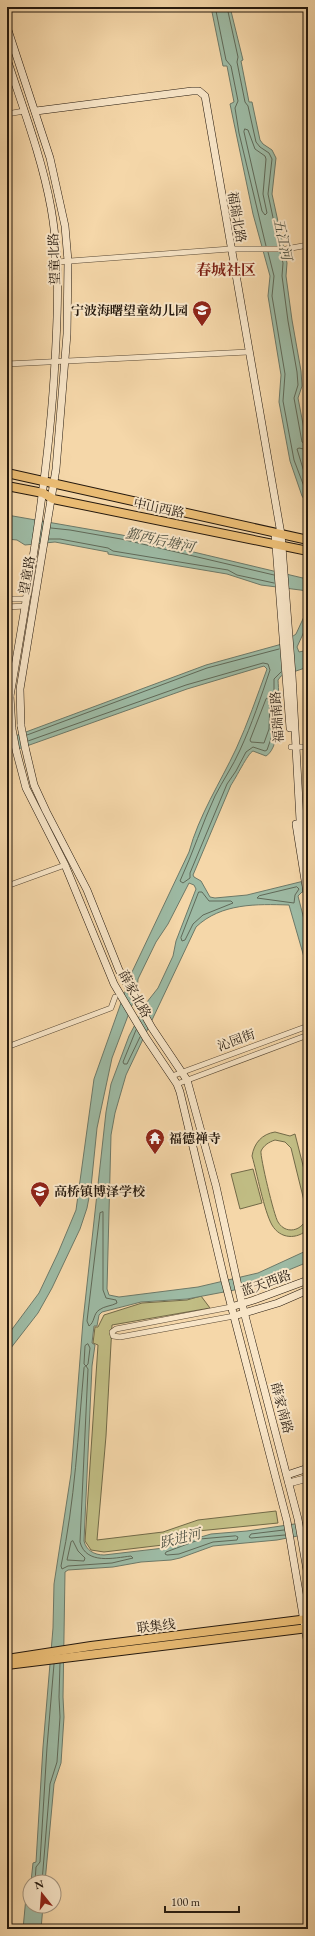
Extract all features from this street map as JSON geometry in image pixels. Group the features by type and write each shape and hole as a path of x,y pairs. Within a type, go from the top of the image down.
{"main road":[{"name":"望童北路","path":"7,27 36,111 55,178 65,226 68,261 68,334 55,483 52,499"},
{"name":"望童北路","path":"7,59 47,189 57,262 59,298 53,404 43,493"},
{"name":"福瑞北路","path":"36,111 199,91 204,96 278,533"},
{"name":"中山西路","path":"7,473 308,540"},
{"name":"中山西路","path":"7,486 43,493 52,499 308,551"},
{"name":"望童路","path":"8,698 26,603 43,493"},
{"name":"望童路","path":"20,703 20,689 52,499"},
{"name":"福瑞南路","path":"278,533 307,897"},
{"name":"薛家北路","path":"8,698 16,750 26,788 64,865 117,995 177,1084 231,1307"},
{"name":"薛家北路","path":"20,703 21,726 34,785 87,890 124,980 152,1028 187,1080 216,1186 242,1304"},
{"name":"蓝天西路","path":"231,1307 308,1280"},
{"name":"蓝天西路","path":"234,1316 278,1303 308,1290"},
{"name":"薛家南路","path":"242,1304 298,1519 308,1576"},
{"name":"薛家南路","path":"231,1307 287,1521 306,1619"},
{"path":"287,1475 308,1468"},
{"path":"289,1483 308,1478"},
{"path":"306,1619 308,1645"},
{"name":"联集线","path":"7,1665 68,1653 306,1619"},
{"name":"联集线","path":"68,1653 306,1628"},
{"name":"联集线","path":"7,1659 49,1656"}],"street":[{"path":"7,114 24,111"},
{"path":"57,262 230,248 286,249 308,245"},
{"path":"7,364 55,363 248,352"},
{"path":"7,599 26,603"},
{"path":"7,607 26,603"},
{"path":"294,747 308,747"},
{"path":"7,886 64,865"},
{"path":"7,1047 110,1008 117,995"},
{"name":"沁园街","path":"172,1076 308,1026"},
{"name":"沁园街","path":"177,1084 308,1035"},
{"path":"231,1307 116,1328 112,1332 113,1336 120,1337 234,1316"}],"shaded area":[{"path":"275,1132 290,1136 295,1134 308,1185 308,1229 299,1235 284,1235 275,1230 269,1219 263,1201 252,1156 259,1140 270,1133","holes":["275,1140 285,1142 291,1148 307,1213 304,1223 300,1227 291,1230 282,1227 278,1222 261,1156 261,1151 265,1145"]},
{"path":"253,1169 262,1203 240,1209 231,1174"},
{"path":"201,1296 210,1308 112,1325 106,1436 97,1540 163,1532 198,1520 276,1511 278,1523 198,1531 163,1545 104,1552 91,1550 85,1541 98,1345 93,1343 95,1327 98,1327 104,1315 142,1303 187,1300"}],"water":[{"path":"207,7 230,7 243,60 241,61 249,102 252,102 260,140 272,150 276,158 272,194 287,263 286,276 301,371 302,386 298,398 308,450 308,505 302,496 290,461 279,402 281,375 268,296 270,276 253,214 230,104 234,102 227,66 223,66 212,12"},
{"path":"7,515 122,535 307,579 308,591 261,585 227,574 108,554 108,552 55,542 25,545 17,540 7,539"},
{"path":"308,608 308,623 297,647 299,652 308,650 308,667 281,676 278,680 278,721 275,743 271,751 266,756 253,751 245,761 231,785 193,875 201,881 210,897 215,898 247,895 308,880 308,891 302,892 298,896 308,935 308,971 289,905 252,905 228,909 206,919 196,927 126,1075 115,1113 111,1135 107,1289 109,1295 119,1297 198,1287 258,1273 308,1250 308,1262 245,1288 187,1299 141,1302 102,1312 99,1315 97,1326 94,1326 92,1343 95,1345 92,1366 84,1541 91,1551 104,1555 164,1548 211,1534 247,1531 308,1522 308,1534 277,1540 213,1546 171,1560 141,1562 113,1567 68,1570 65,1572 64,1717 61,1763 54,1784 46,1874 32,1874 33,1863 36,1862 43,1747 53,1628 54,1584 71,1474 83,1321 106,1112 111,1084 129,1036 147,1002 158,988 173,956 176,941 196,889 194,885 189,883 168,924 156,942 138,979 137,992 112,1058 97,1128 91,1187 87,1208 80,1229 52,1288 38,1313 7,1353 7,1336 39,1293 76,1210 94,1079 132,972 189,852 204,812 230,762 267,669 264,666 187,689 7,753 7,739 206,665 282,644 296,634"},
{"path":"24,1914 42,1914 41,1929 23,1929"}],"place":[{"name":"宁波海曙望童幼儿园","path":"202,327"},
{"name":"福德禅寺","path":"155,1155"},
{"name":"高桥镇博泽学校","path":"40,1208"}],"district":[{"name":"春城社区","path":"226,269"}],"water label":[{"name":"五江河","path":"283,239"},
{"name":"鄞西后塘河","path":"160,540"},
{"name":"跃进河","path":"180,1538"}]}
